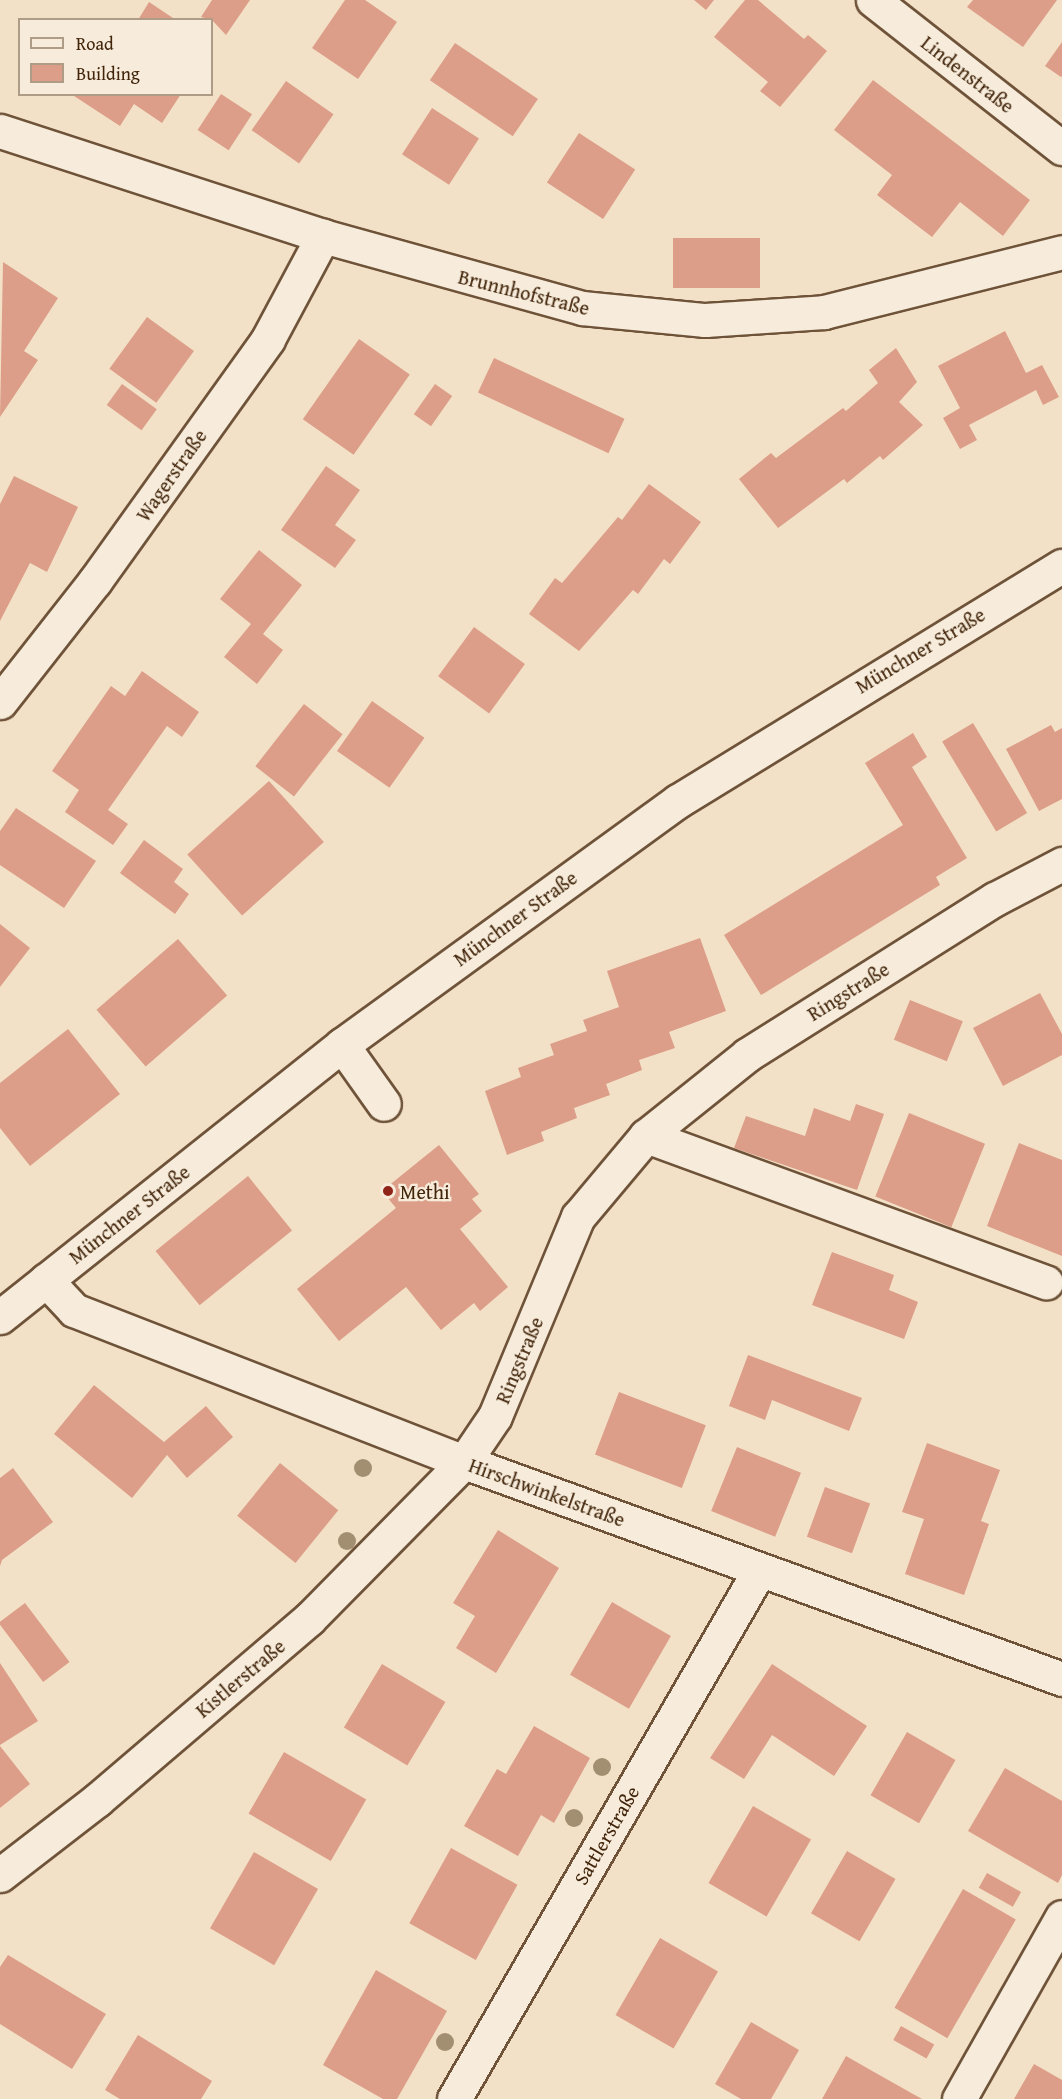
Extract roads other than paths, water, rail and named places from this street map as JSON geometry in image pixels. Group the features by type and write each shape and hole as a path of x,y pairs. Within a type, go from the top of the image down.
{"street":[{"name":"Lindenstraße","path":"873,0 1062,148"},
{"name":"Brunnhofstraße","path":"0,131 323,236 582,308 705,320 824,312 1062,252"},
{"name":"Wagerstraße","path":"0,702 95,581 268,339 323,236"},
{"name":"Münchner Straße","path":"0,1317 342,1045 678,801 1062,566"},
{"name":"Ringstraße","path":"464,1462 495,1416 578,1217 646,1136 747,1055 995,899 1062,864"},
{"path":"342,1045 384,1104"},
{"path":"646,1136 1046,1282"},
{"name":"Hirschwinkelstraße","path":"46,1280 74,1310 464,1462 759,1571 1062,1679"},
{"name":"Kistlerstraße","path":"0,1875 97,1800 309,1619 464,1462"},
{"name":"Sattlerstraße","path":"454,2099 759,1571"},
{"path":"959,2099 1062,1917"}],"place":[{"name":"Methi","path":"388,1191"}]}
